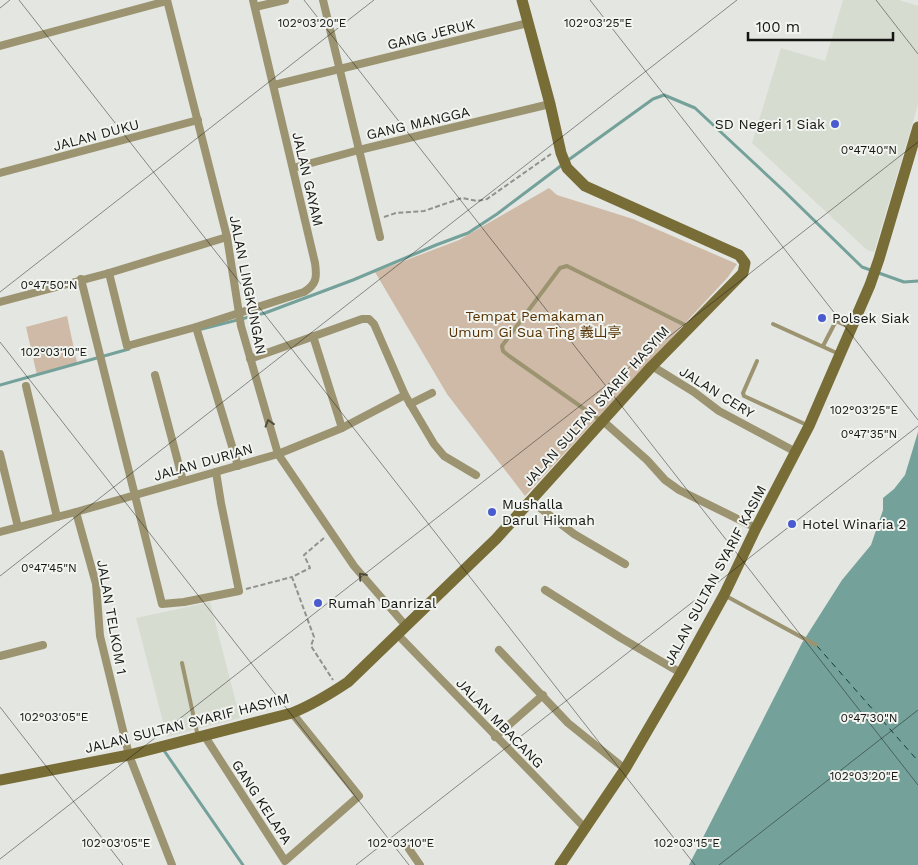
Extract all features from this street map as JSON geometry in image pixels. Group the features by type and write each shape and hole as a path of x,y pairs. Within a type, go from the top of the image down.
{"street":[{"path":"0,46 167,0"},
{"name":"JALAN LINGKUNGAN","path":"167,0 227,237 241,326 278,454 354,566 406,626"},
{"path":"254,4 284,0"},
{"path":"323,0 380,237"},
{"name":"JALAN SULTAN SYARIF HASYIM","path":"0,780 129,755 292,713 309,706 348,682 496,539 652,366 743,273 745,263 742,258 585,186 567,168 522,0"},
{"name":"JALAN GAYAM","path":"239,313 304,292 315,282 317,276 254,4"},
{"name":"GANG JERUK","path":"274,85 528,23"},
{"name":"GANG MANGGA","path":"293,168 359,150 550,104"},
{"name":"JALAN DUKU","path":"0,174 198,120"},
{"name":"JALAN SULTAN SYARIF KASIM","path":"560,865 625,769 681,673 724,595 756,528 809,426 880,259 918,127"},
{"path":"0,302 109,273 227,237"},
{"path":"109,273 127,346 239,313"},
{"path":"81,279 162,604 184,602 239,590 216,472"},
{"path":"250,359 362,319 366,318 372,321 405,395 434,444 444,456 476,475"},
{"path":"196,327 238,466"},
{"path":"313,336 342,428"},
{"name":"JALAN CERY","path":"652,366 694,392 719,411 796,452"},
{"path":"155,375 184,481"},
{"path":"26,386 57,517"},
{"path":"410,404 432,393"},
{"name":"JALAN DURIAN","path":"0,532 278,454 342,428 405,395"},
{"path":"602,421 647,460 665,480 679,490 756,528"},
{"path":"0,454 18,527"},
{"path":"531,500 574,534 625,564"},
{"name":"JALAN TELKOM 1","path":"76,512 96,584 100,636 129,755 172,865"},
{"path":"545,590 681,673"},
{"name":"JALAN MBACANG","path":"397,634 586,829"},
{"path":"0,656 43,645"},
{"path":"499,650 568,723 625,769"},
{"path":"495,736 543,695"},
{"name":"GANG KELAPA","path":"201,736 286,863 359,796 292,713"},
{"path":"409,849 420,865"}],"lane":[{"path":"602,421 503,351 502,346 560,268 567,266 689,327"},
{"path":"823,346 836,320 852,328"},
{"path":"773,324 840,354"},
{"path":"757,361 743,393 744,396 809,426"},
{"path":"724,595 816,645"},
{"path":"182,663 201,736"}],"path":[{"path":"376,220 396,213 424,211 462,198 477,202 487,199 535,164 561,151"},
{"path":"239,590 292,577 310,568 304,555 331,532"},
{"path":"292,577 314,637 311,646 339,688"}],"shaded area":[{"name":"SD Negeri 1 Siak","path":"843,0 899,0 918,6 918,105 874,252 867,250 752,143 781,48 825,61"},
{"path":"210,602 240,718 167,737 136,618"}],"green space":[{"name":"Tempat Pemakaman Umum Gi Sua Ting 義山亭","path":"549,188 557,195 633,219 737,264 728,277 525,496 447,394 375,272 459,240"},
{"path":"67,316 77,363 37,375 26,327"}],"water":[{"path":"918,432 918,865 689,865 802,643 842,580 871,545 883,510 883,498 894,489 905,475"}],"waterway":[{"path":"567,161 653,99 664,95 695,108 862,267 904,282 918,281"},
{"path":"198,330 265,313 353,280 468,233 497,214 562,165"},
{"path":"0,385 129,349"},
{"path":"165,752 243,865"}],"ferry route":[{"path":"817,646 918,761"}],"place":[{"name":"SD Negeri 1 Siak","path":"835,124"},
{"name":"Polsek Siak","path":"822,318"},
{"name":"Mushalla Darul Hikmah","path":"492,512"},
{"name":"Hotel Winaria 2","path":"792,524"},
{"name":"Rumah Danrizal","path":"318,603"}]}
